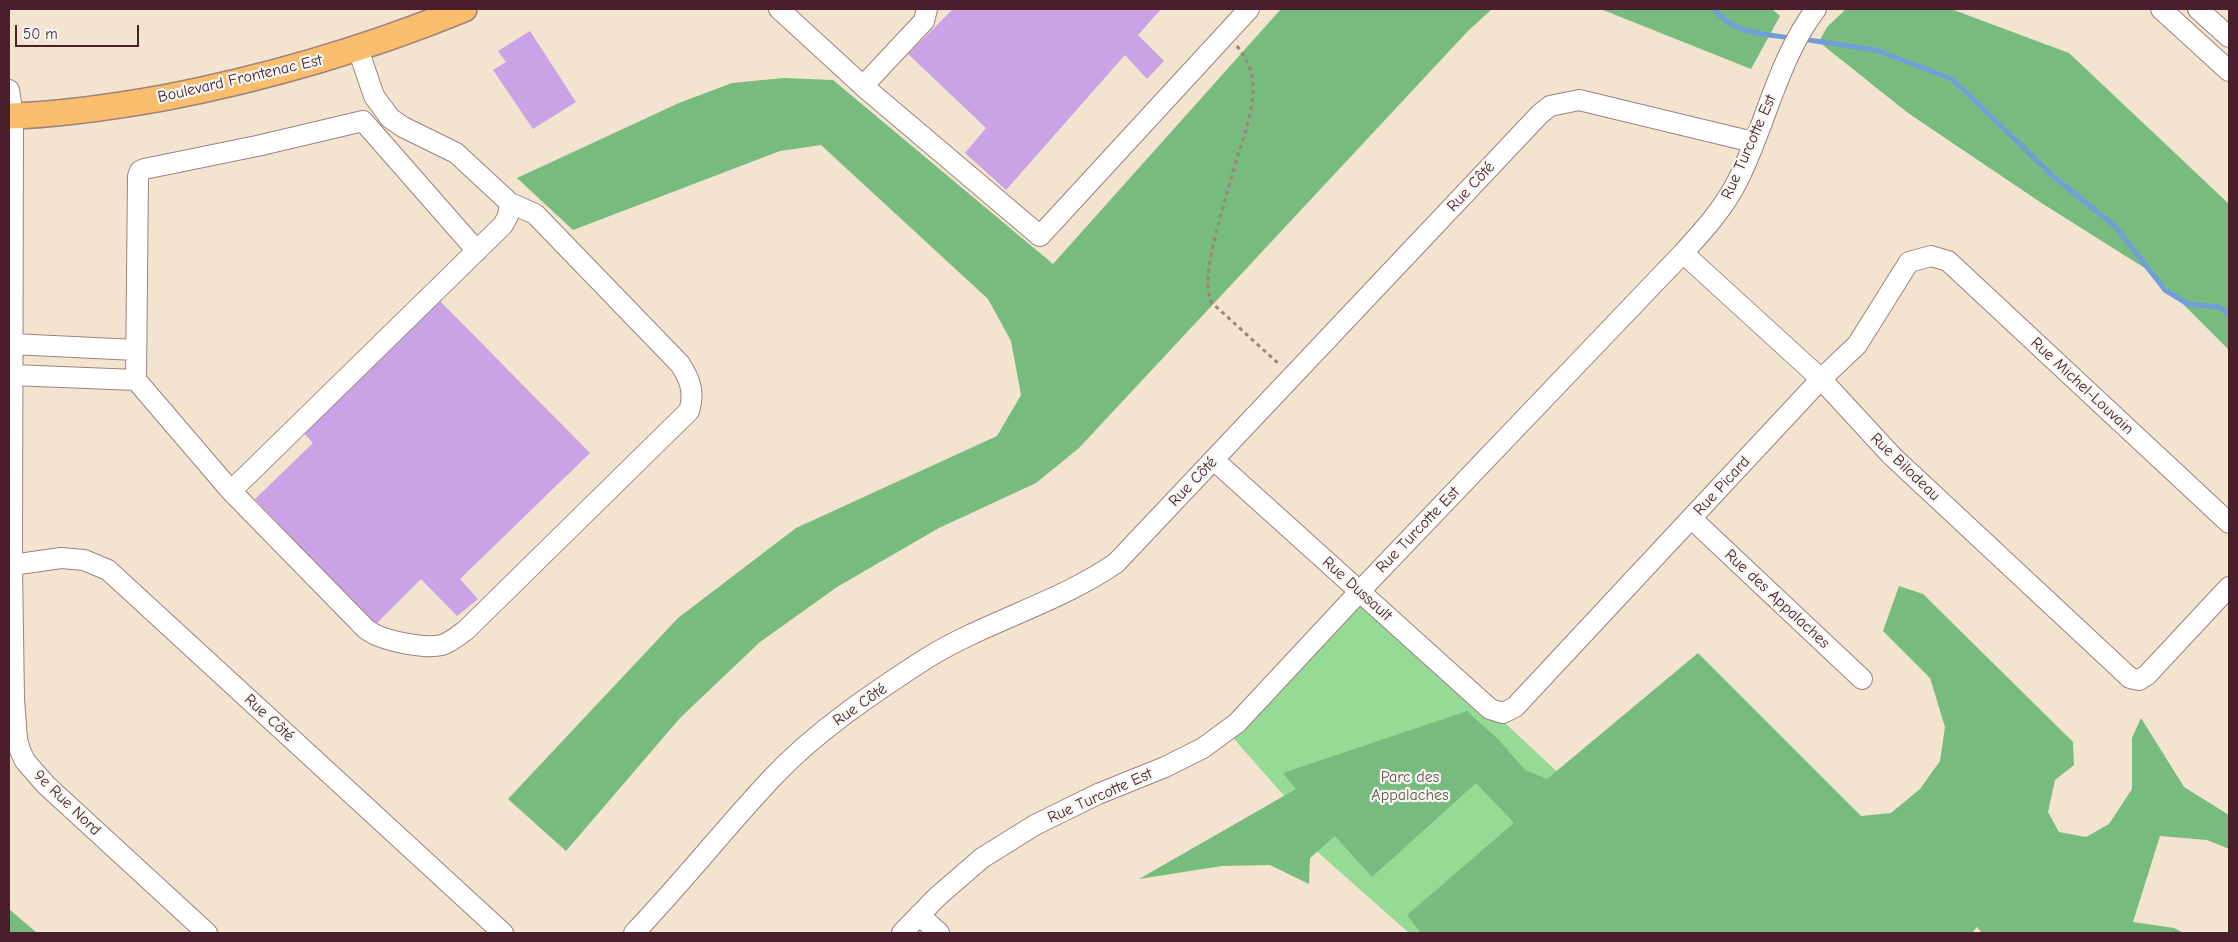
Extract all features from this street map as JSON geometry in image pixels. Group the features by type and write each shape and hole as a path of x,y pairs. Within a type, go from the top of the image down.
{"main road":[{"name":"Boulevard Frontenac Est","path":"11,116 68,112 126,104 202,90 277,73 358,49 464,9"}],"street":[{"path":"779,9 863,86 1040,236 1249,9"},
{"path":"863,86 924,21 927,9"},
{"name":"Rue Turcotte Est","path":"902,933 982,858 1035,825 1098,794 1165,767 1211,742 1237,723 1360,591 1683,253 1720,211 1738,179 1796,38 1816,9"},
{"path":"2161,9 2229,71"},
{"path":"2198,9 2229,38"},
{"path":"358,49 374,96 390,118 403,127 456,153 510,203 535,214 680,364 687,374 692,387 692,401 689,411 466,630 444,644 432,647 374,635 231,491 136,380 138,176 140,171 144,169 363,121 477,251"},
{"name":"9e Rue Nord","path":"9,90 11,116 12,565 17,739 25,761 46,785 207,933"},
{"name":"Rue Côté","path":"634,933 773,777 824,730 928,658 964,637 1082,583 1116,562 1540,114 1550,106 1579,100 1753,142"},
{"path":"231,491 503,225 508,216 510,203"},
{"name":"Rue Bilodeau","path":"1683,253 1821,380 1892,456 2130,678 2139,680 2147,675 2229,587"},
{"name":"Rue Picard","path":"1503,713 1515,707 1821,380 1857,345 1909,262 1931,256"},
{"name":"Rue Michel-Louvain","path":"1931,256 1948,261 2229,523"},
{"path":"12,344 136,350"},
{"path":"12,375 136,380"},
{"name":"Rue Dussault","path":"1214,460 1490,709 1503,713"},
{"name":"Rue des Appalaches","path":"1692,519 1862,679"},
{"name":"Rue Côté","path":"12,565 36,560 69,559 84,560 108,570 503,933"},
{"path":"920,915 939,933"}],"path":[{"path":"1225,35 1238,48 1248,64 1252,74 1252,90 1249,120 1216,230 1206,279 1208,292 1211,302 1292,377"}],"green space":[{"path":"1281,9 1492,9 1467,32 1079,448 1036,483 939,528 837,587 760,642 680,718 566,851 508,799 678,618 796,528 997,436 1021,395 1011,341 988,299 821,145 780,151 573,230 517,178 679,103 732,83 783,78 833,80 1053,264"},
{"path":"1591,9 1772,9 1780,16 1751,69 1603,10"},
{"path":"1846,9 1951,9 2069,53 2229,204 2229,350 2151,272 2043,204 1908,113 1819,42 1827,27"},
{"path":"1899,586 1923,594 2073,742 2074,765 2055,780 2048,812 2059,832 2086,837 2109,824 2132,789 2132,738 2141,718 2184,787 2229,815 2229,849 2207,840 2160,836 2133,922 2174,928 2184,933 1982,933 1977,927 1972,933 1421,933 1407,915 1514,823 1476,783 1372,877 1335,836 1310,858 1309,884 1270,865 1222,866 1139,879 1296,789 1283,773 1467,711 1499,740 1525,770 1547,779 1698,653 1861,816 1891,813 1920,789 1940,761 1945,727 1930,678 1883,631"},
{"name":"Parc des Appalaches","path":"1360,591 1490,709 1730,933 1409,933 1269,809 1286,798 1227,731"},
{"path":"9,909 37,933 9,933"}],"building":[{"path":"953,9 1161,9 1138,35 1164,61 1147,79 1125,55 1006,190 965,153 986,128 908,54"},
{"path":"530,31 576,102 533,129 493,70 506,62 498,51"},
{"path":"436,297 590,453 460,579 478,599 457,616 421,579 374,626 255,499 313,443 300,429"}],"waterway":[{"path":"1714,9 1721,17 1739,28 1791,38"},
{"path":"1802,39 1876,50 1952,79 2054,177 2115,226 2165,290 2188,304 2219,307 2229,314"}]}
